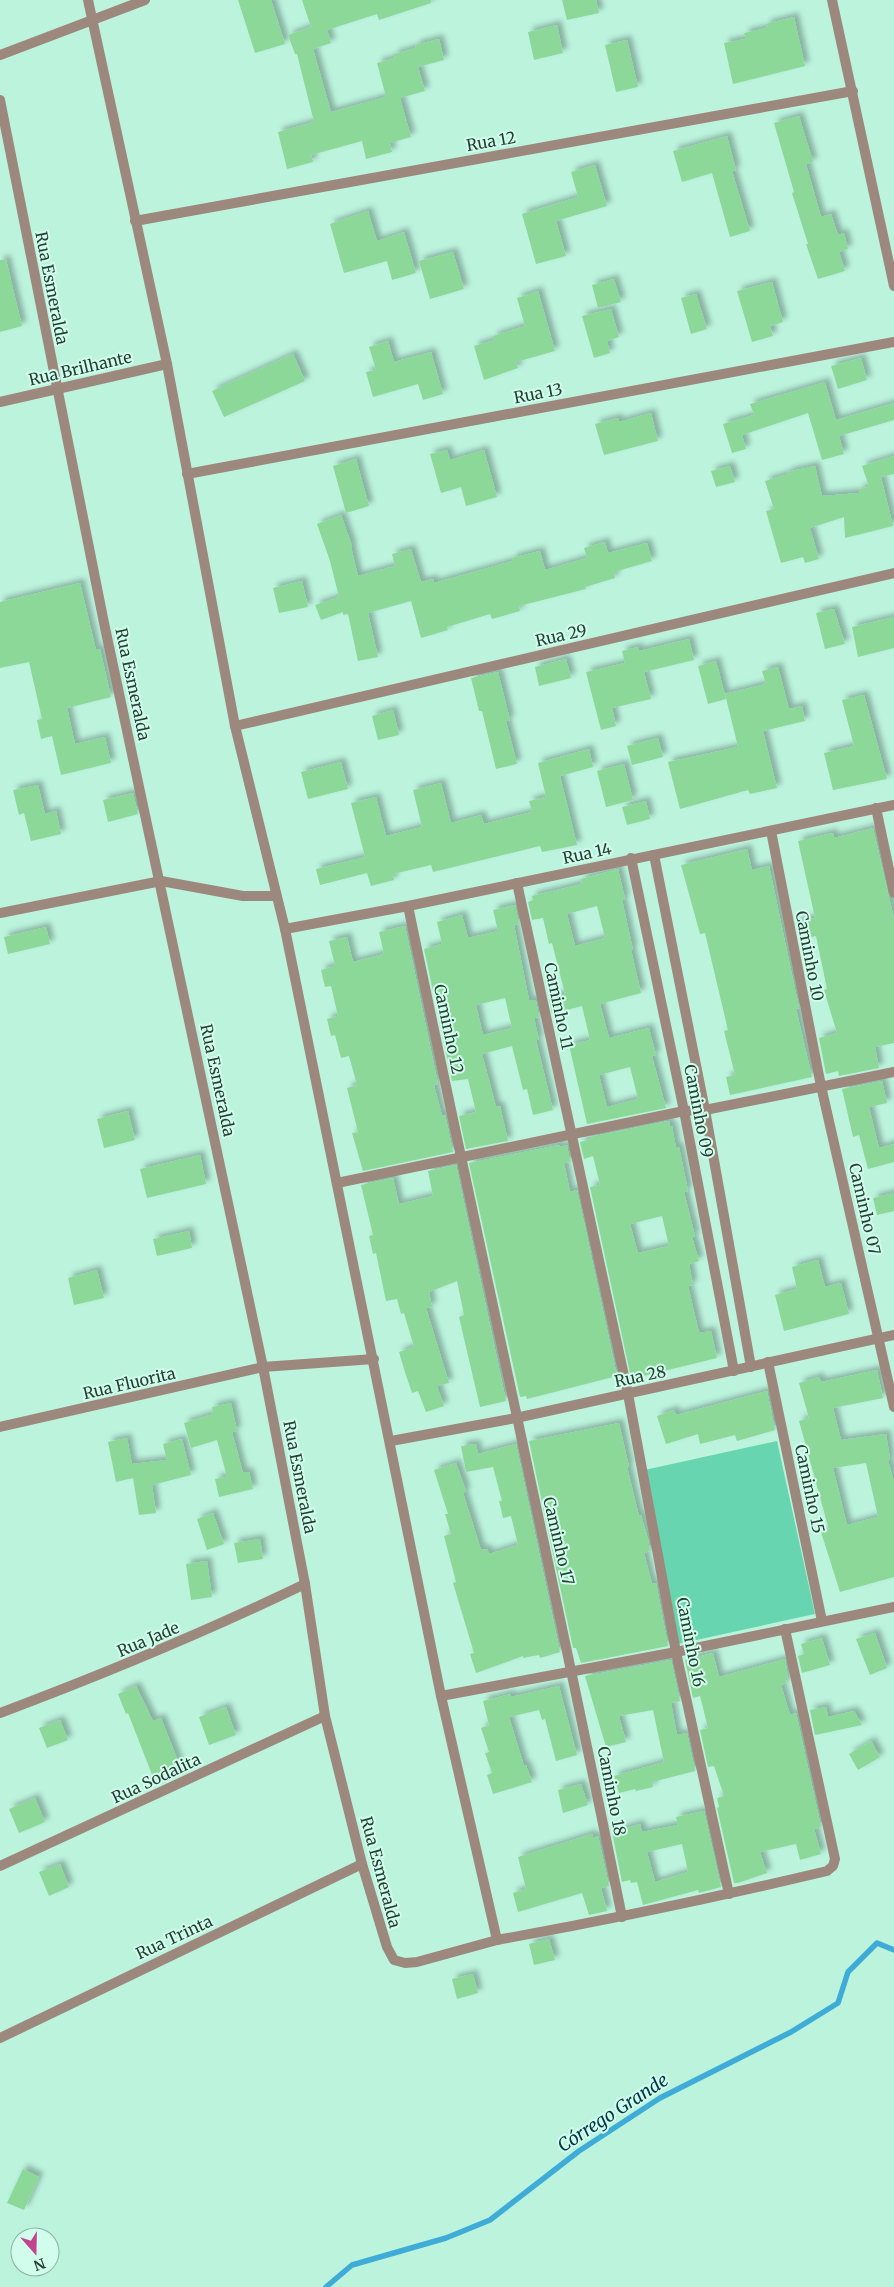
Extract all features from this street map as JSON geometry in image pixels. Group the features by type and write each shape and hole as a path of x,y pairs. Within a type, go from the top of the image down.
{"street":[{"path":"88,0 167,364 235,726 285,929 391,1441 441,1696 497,1940 622,1917 729,1894 826,1871 833,1866 835,1859 785,1629"},
{"path":"0,55 145,0"},
{"path":"832,0 894,286"},
{"name":"Rua 12","path":"135,221 853,92"},
{"name":"Rua Esmeralda","path":"0,100 56,389 263,1367 305,1584 325,1716 362,1864 387,1947 394,1960 405,1963 417,1962 497,1940"},
{"name":"Rua 13","path":"187,474 894,342"},
{"name":"Rua Brilhante","path":"0,402 167,364"},
{"name":"Rua 29","path":"235,726 894,573"},
{"name":"Rua 14","path":"285,929 408,906 631,858 654,855 894,805"},
{"path":"876,808 894,892"},
{"name":"Caminho 10","path":"770,831 821,1086"},
{"name":"Caminho 09","path":"654,855 705,1110 750,1367"},
{"name":"Caminho 09","path":"631,858 684,1111 734,1370"},
{"path":"0,913 161,881 242,896 276,896"},
{"name":"Caminho 11","path":"517,883 628,1394"},
{"name":"Caminho 12","path":"408,906 516,1418"},
{"path":"337,1183 684,1111 705,1110 894,1072"},
{"name":"Caminho 07","path":"821,1086 894,1407"},
{"name":"Rua 28","path":"391,1441 516,1418 894,1335"},
{"name":"Rua Fluorita","path":"0,1427 263,1367 374,1359"},
{"name":"Caminho 15","path":"768,1362 822,1621"},
{"name":"Caminho 16","path":"628,1394 676,1652 729,1894"},
{"name":"Caminho 17","path":"516,1418 573,1671"},
{"name":"Rua Jade","path":"0,1713 108,1672 228,1621 305,1584"},
{"path":"441,1696 676,1652 894,1606"},
{"name":"Caminho 18","path":"573,1671 622,1917"},
{"name":"Rua Sodalita","path":"0,1866 325,1716"},
{"name":"Rua Trinta","path":"0,2038 362,1864"}],"green space":[{"path":"777,1441 815,1614 678,1644 640,1471"}],"building":[{"path":"238,0 271,0 285,44 255,53"},
{"path":"302,0 431,0 431,3 379,20 377,14 327,30 331,43 313,49 331,112 386,97 377,63 395,58 394,54 416,48 415,45 439,39 444,60 418,67 425,91 400,98 411,137 390,143 392,152 366,159 362,141 311,155 313,162 287,169 278,132 314,122 297,54 295,54 288,35 311,27"},
{"path":"562,0 596,0 599,13 567,20"},
{"path":"794,17 805,66 733,84 724,43 746,39 744,33 767,28 766,24"},
{"path":"557,25 563,53 534,60 528,32"},
{"path":"627,40 638,87 616,92 605,45"},
{"path":"799,116 813,162 806,164 821,217 831,214 838,235 844,233 848,249 839,252 845,271 818,279 806,244 808,244 792,193 794,192 774,123"},
{"path":"727,136 736,170 732,171 750,231 730,237 712,173 682,182 673,151"},
{"path":"595,165 607,206 556,221 566,256 536,264 522,214 578,197 571,172"},
{"path":"368,211 377,241 404,232 416,273 392,280 387,261 344,273 330,224"},
{"path":"453,252 464,289 430,299 419,261"},
{"path":"0,260 6,260 22,326 0,332"},
{"path":"614,279 621,302 598,308 592,285"},
{"path":"772,282 783,322 770,326 773,336 752,342 737,291"},
{"path":"538,291 555,351 516,362 518,368 484,380 474,346 495,340 493,336 525,326 517,298"},
{"path":"696,294 707,329 691,334 681,298"},
{"path":"611,309 619,337 607,341 610,353 594,358 582,316"},
{"path":"388,341 394,362 431,352 443,394 423,400 418,384 373,397 366,372 376,370 369,347"},
{"path":"293,354 305,381 224,417 212,391"},
{"path":"861,358 867,380 838,389 831,366"},
{"path":"825,382 836,420 894,403 894,420 839,436 844,454 822,460 808,413 742,435 746,449 732,453 723,424 754,415 750,404"},
{"path":"651,413 658,441 604,455 595,424 618,418 619,422"},
{"path":"447,450 450,460 484,450 497,497 466,506 461,487 441,493 430,454"},
{"path":"894,456 894,474 881,477 893,526 845,538 844,517 810,528 819,559 805,563 803,557 781,563 766,511 774,509 765,481 788,474 787,472 815,466 822,496 860,493 859,489 869,487 862,466"},
{"path":"356,459 369,506 346,513 333,466"},
{"path":"730,466 735,482 716,487 711,471"},
{"path":"341,515 352,546 358,576 395,566 392,554 411,549 421,582 433,579 434,583 513,561 512,558 540,551 545,570 587,558 584,548 605,542 608,553 647,543 652,561 614,572 615,578 585,587 586,589 519,606 520,611 492,619 490,614 447,627 448,630 421,638 411,601 368,613 378,657 358,661 348,614 343,615 343,612 321,620 315,605 339,597 330,561 317,524"},
{"path":"302,581 308,607 279,613 273,588"},
{"path":"80,583 96,650 100,649 111,697 67,708 75,744 105,737 111,763 61,775 52,736 41,739 37,720 42,719 29,662 0,668 0,602"},
{"path":"834,609 845,644 825,649 816,613"},
{"path":"894,617 894,648 858,657 852,627"},
{"path":"689,639 694,660 644,672 651,699 612,708 616,726 601,730 586,672 625,663 622,651 638,647 639,651"},
{"path":"566,659 571,678 539,686 535,667"},
{"path":"716,661 726,699 708,704 698,666"},
{"path":"778,667 789,709 802,706 805,721 763,731 777,788 750,794 748,790 680,809 668,762 738,747 725,694 766,684 762,671"},
{"path":"498,672 510,720 506,721 517,764 496,769 482,711 479,711 471,678"},
{"path":"864,695 887,779 833,790 824,753 854,746 842,700"},
{"path":"393,710 399,735 378,740 372,716"},
{"path":"658,738 663,757 632,765 627,746"},
{"path":"589,749 593,767 560,776 577,845 542,852 540,846 433,872 431,865 393,874 394,880 371,886 367,873 320,885 316,869 365,857 351,803 376,797 386,836 422,827 413,790 441,783 451,823 481,815 484,824 532,812 529,801 546,797 538,763"},
{"path":"341,762 348,789 308,799 301,772"},
{"path":"624,764 633,800 606,807 597,771"},
{"path":"38,785 45,814 56,811 61,834 31,841 24,813 19,815 13,790"},
{"path":"133,793 138,814 108,822 103,800"},
{"path":"646,801 650,819 627,825 622,807"},
{"path":"873,828 894,919 894,1043 875,1047 879,1068 839,1076 838,1071 826,1074 819,1038 837,1033 824,990 827,989 816,936 799,940 796,922 815,918 798,841 833,833 834,838"},
{"path":"747,849 752,870 769,866 799,1008 796,1009 812,1077 730,1095 726,1077 735,1075 724,1031 728,1030 705,933 700,934 681,865"},
{"path":"618,869 625,899 622,900 633,950 631,950 641,993 600,1004 609,1038 649,1028 656,1055 652,1056 666,1108 587,1124 569,1045 590,1040 582,1006 552,1014 549,998 565,994 552,943 549,944 543,918 532,920 528,902 533,900 532,896 582,884 581,879","holes":["597,906 605,938 575,946 567,914","630,1067 638,1099 607,1107 599,1075"]},
{"path":"515,905 519,924 514,925 529,1000 536,1001 539,1017 534,1018 539,1040 536,1040 553,1110 533,1115 527,1089 523,1090 512,1046 482,1054 496,1107 500,1106 508,1141 466,1149 459,1116 476,1112 468,1079 452,1081 424,949 442,944 437,922 462,915 468,938 498,931 493,910","holes":["505,998 512,1028 483,1035 476,1005"]},
{"path":"405,926 438,1084 434,1085 442,1116 445,1115 453,1152 363,1171 352,1133 358,1132 347,1088 357,1085 349,1056 341,1058 335,1035 331,1036 327,1019 338,1016 331,986 325,987 321,970 335,966 329,941 347,937 353,962 384,954 379,932"},
{"path":"46,927 50,944 8,954 4,937"},
{"path":"882,1081 887,1103 869,1107 879,1148 894,1144 894,1162 868,1169 859,1135 853,1137 842,1089"},
{"path":"128,1111 135,1140 104,1148 97,1119"},
{"path":"669,1121 670,1127 672,1126 676,1148 679,1147 688,1191 684,1192 695,1236 692,1237 699,1261 689,1264 693,1285 688,1286 699,1333 711,1331 717,1358 635,1378 634,1372 630,1373 590,1187 600,1185 593,1156 584,1159 580,1142 591,1139 590,1137","holes":["662,1216 669,1246 638,1253 630,1224"]},
{"path":"559,1145 560,1147 567,1145 570,1162 564,1163 570,1192 577,1190 617,1376 527,1399 526,1396 520,1397 469,1163"},
{"path":"200,1155 206,1184 147,1198 140,1169"},
{"path":"456,1165 506,1401 480,1407 459,1317 464,1315 457,1281 429,1292 432,1307 426,1308 449,1383 437,1386 444,1406 426,1412 418,1391 412,1393 399,1352 414,1347 404,1313 401,1314 397,1299 386,1301 376,1253 373,1254 369,1236 373,1235 361,1185 393,1178 399,1204 433,1196 428,1171"},
{"path":"894,1193 894,1211 877,1215 873,1198"},
{"path":"189,1231 192,1248 157,1256 153,1239"},
{"path":"818,1260 825,1287 841,1283 849,1314 784,1331 775,1295 797,1289 792,1267"},
{"path":"97,1270 104,1298 74,1305 68,1278"},
{"path":"877,1370 883,1398 833,1408 841,1440 886,1434 890,1459 888,1460 894,1482 894,1577 840,1592 821,1532 829,1530 799,1421 809,1418 799,1383 819,1377 821,1382","holes":["866,1463 878,1517 847,1525 833,1468"]},
{"path":"767,1391 775,1430 737,1441 735,1435 700,1444 698,1434 666,1444 657,1416 674,1410 676,1415"},
{"path":"231,1403 237,1431 232,1432 243,1473 249,1472 253,1489 219,1497 215,1479 227,1477 217,1440 191,1448 184,1423 213,1414 212,1407"},
{"path":"619,1423 639,1516 641,1515 648,1539 650,1551 644,1553 652,1584 656,1583 668,1646 581,1663 576,1648 573,1648 529,1441"},
{"path":"127,1438 132,1464 167,1460 163,1444 182,1439 191,1475 152,1485 156,1513 139,1515 133,1478 116,1482 108,1442"},
{"path":"476,1444 478,1454 516,1444 560,1652 540,1658 539,1655 523,1658 523,1656 476,1673 470,1654 474,1653 453,1583 456,1582 444,1536 451,1534 445,1514 448,1514 434,1470 456,1463 466,1491 463,1493 481,1550 487,1549 489,1554 518,1545 511,1516 503,1518 499,1501 502,1501 493,1467 466,1472 461,1446"},
{"path":"213,1513 224,1544 207,1550 197,1519"},
{"path":"260,1539 263,1559 238,1563 234,1543"},
{"path":"207,1561 212,1597 191,1600 186,1564"},
{"path":"875,1633 887,1668 870,1675 856,1639"},
{"path":"822,1638 830,1665 802,1673 798,1656 804,1654 801,1644"},
{"path":"713,1653 719,1677 785,1659 788,1677 785,1678 787,1683 781,1685 790,1715 796,1713 821,1827 814,1829 821,1854 800,1860 796,1844 760,1852 767,1873 738,1883 734,1883 717,1808 719,1807 717,1798 724,1796 714,1766 708,1767 700,1730 708,1728 700,1696 693,1698 685,1660"},
{"path":"671,1660 680,1701 671,1703 677,1735 687,1733 695,1771 652,1782 653,1787 619,1793 614,1776 664,1762 653,1710 619,1716 626,1742 606,1747 585,1676"},
{"path":"136,1686 153,1721 161,1718 183,1774 156,1785 128,1713 126,1714 118,1694"},
{"path":"559,1686 577,1755 556,1761 545,1719 542,1720 539,1710 509,1717 524,1766 526,1765 532,1782 493,1794 487,1775 492,1773 485,1753 489,1752 481,1728 489,1725 483,1701"},
{"path":"226,1707 236,1735 209,1745 199,1717"},
{"path":"826,1707 828,1717 854,1711 862,1725 815,1735 810,1710"},
{"path":"60,1720 68,1740 47,1748 39,1728"},
{"path":"871,1741 880,1757 858,1770 849,1754"},
{"path":"581,1784 588,1805 563,1813 558,1790"},
{"path":"35,1798 45,1822 19,1833 9,1809"},
{"path":"704,1811 721,1887 699,1893 698,1890 643,1905 637,1882 631,1883 630,1880 622,1882 612,1832 640,1824 642,1832 678,1825 676,1817","holes":["682,1844 688,1872 655,1882 647,1852"]},
{"path":"592,1834 593,1838 598,1836 609,1886 601,1888 607,1911 589,1915 582,1893 518,1912 513,1893 526,1889 518,1857"},
{"path":"60,1864 69,1887 49,1896 39,1872"},
{"path":"549,1939 555,1960 534,1965 529,1944"},
{"path":"473,1974 478,1993 457,1999 452,1979"},
{"path":"23,2169 39,2177 24,2210 7,2203"}],"waterway":[{"name":"Córrego Grande","path":"326,2287 352,2265 446,2238 490,2220 579,2151 660,2098 791,2032 838,2003 848,1972 877,1943 894,1950"}]}
